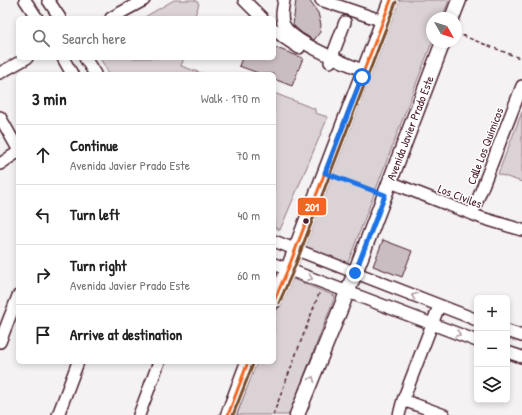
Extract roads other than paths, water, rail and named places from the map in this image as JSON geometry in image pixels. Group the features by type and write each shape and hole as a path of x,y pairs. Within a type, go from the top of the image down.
{"main road":[{"path":"276,296 288,269 391,0"},
{"path":"454,12 459,0"},
{"name":"Avenida Javier Prado Este","path":"297,415 355,273 441,48"},
{"path":"228,415 247,364"}],"street":[{"path":"25,0 36,16"},
{"path":"48,0 59,16"},
{"path":"115,16 144,0"},
{"path":"244,0 260,16"},
{"path":"284,0 282,17 283,24 304,42 331,60"},
{"path":"321,0 383,21"},
{"path":"331,60 345,22"},
{"path":"276,31 298,47 363,74"},
{"path":"0,73 23,60"},
{"path":"64,60 71,72"},
{"path":"86,60 94,72"},
{"name":"Calle Los Quimicos","path":"472,214 522,86"},
{"path":"0,117 16,145"},
{"path":"0,164 16,153"},
{"name":"Los Civiles","path":"390,182 493,222 522,230"},
{"path":"276,242 474,319"},
{"path":"276,265 474,340"},
{"path":"0,342 16,301"},
{"path":"399,415 403,400 439,306"},
{"path":"510,332 522,336"},
{"path":"510,353 522,357"},
{"path":"58,415 77,364"},
{"path":"139,415 157,364"},
{"path":"403,400 444,415"}]}
